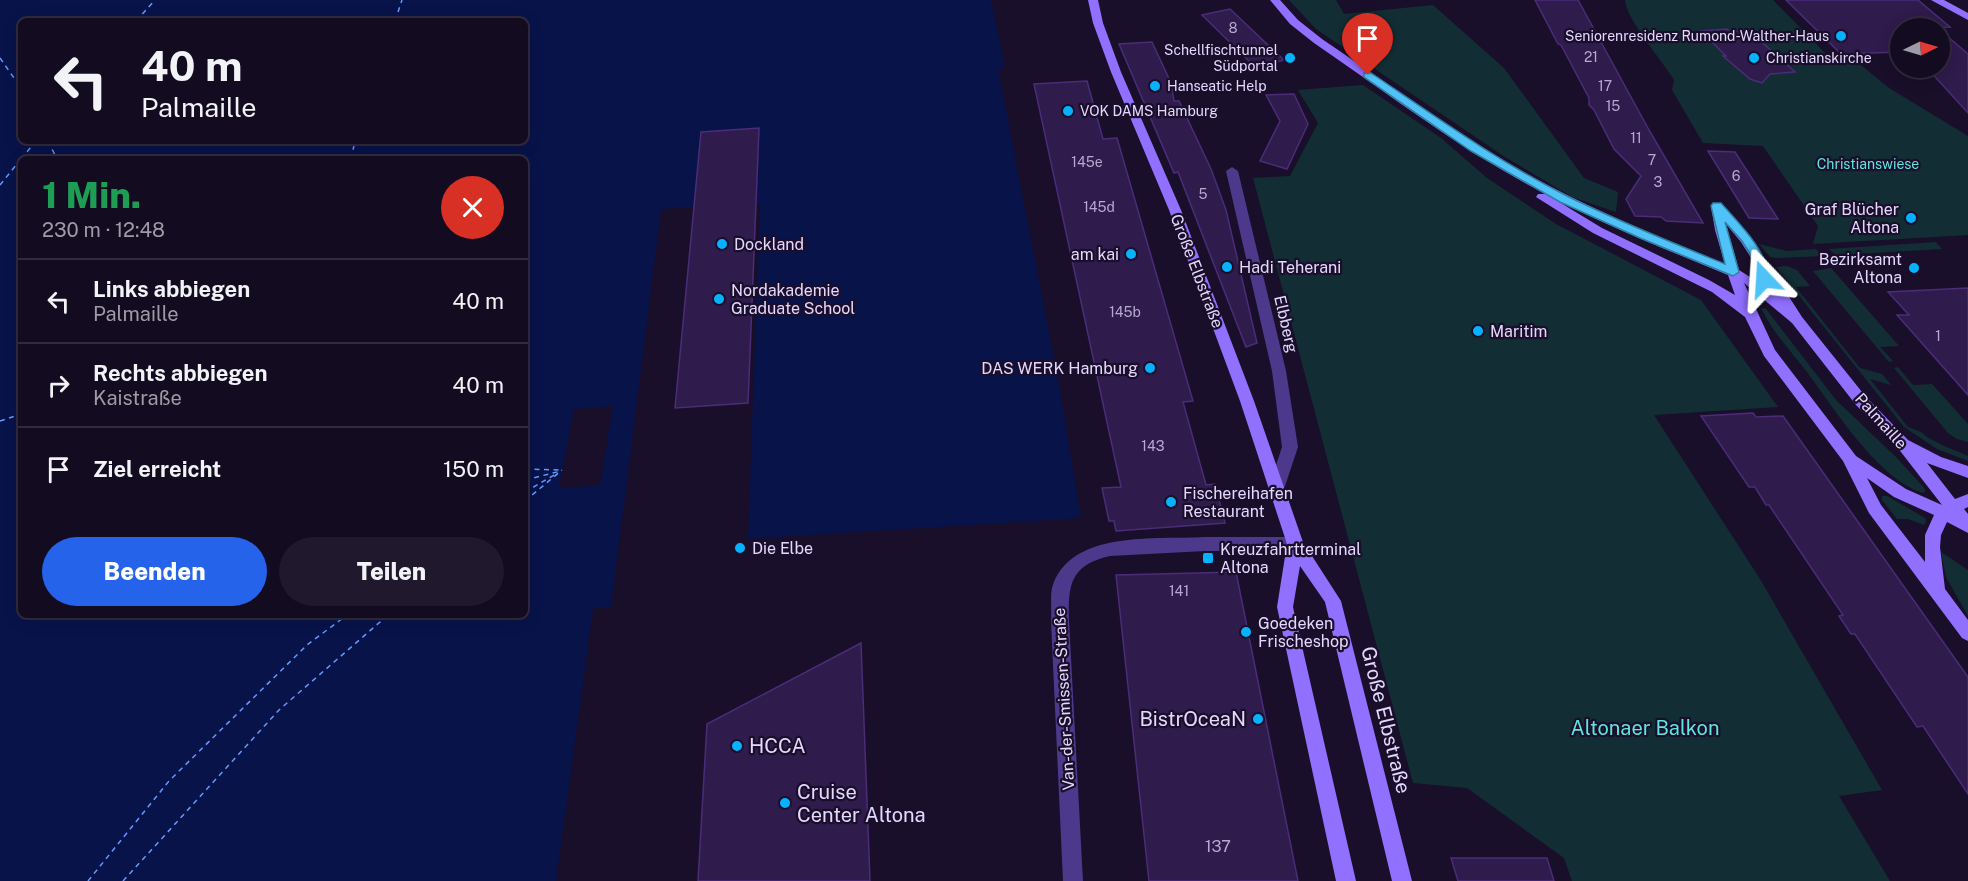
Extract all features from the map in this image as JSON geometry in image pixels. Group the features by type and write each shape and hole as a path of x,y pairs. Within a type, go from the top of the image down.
{"street":[{"name":"Große Elbstraße","path":"1093,0 1098,23 1114,66 1182,230 1247,401 1295,544 1303,559 1326,587 1334,601 1402,881"},
{"path":"1275,0 1294,22 1318,41 1489,157 1574,204 1644,236 1733,272"},
{"path":"1935,0 1968,17"},
{"path":"1950,0 1968,17"},
{"path":"1489,157 1524,186 1562,210 1707,284 1732,300 1754,320"},
{"name":"Elbberg","path":"1232,171 1279,371 1290,447 1276,486"},
{"name":"Palmaille","path":"1948,510 1899,439 1861,400 1797,320 1746,238 1717,206 1721,230 1739,290 1769,352 1850,458 1875,509 1968,633"},
{"path":"1707,284 1739,290 1758,286 1764,279 1762,263"},
{"name":"Palmaille","path":"1733,272 1758,286 1797,320"},
{"path":"1899,439 1936,461 1968,472"},
{"name":"Palmaille","path":"1850,458 1884,483 1948,510 1967,523"},
{"path":"1938,592 1930,556 1936,524 1948,510 1968,501"},
{"name":"Van-der-Smissen-Straße","path":"1073,881 1060,621 1060,590 1068,572 1083,559 1110,549 1205,544 1295,544"},
{"name":"Große Elbstraße","path":"1295,544 1294,559 1285,591 1285,607 1346,881"}],"green space":[{"path":"1289,0 1336,0 1344,14 1433,5 1504,68 1584,178 1618,192 1616,212 1572,197 1505,157 1316,29"},
{"name":"Christianswiese","path":"1625,0 1773,0 1826,54 1851,57 1889,88 1968,136 1968,235 1813,244 1818,226 1763,146 1703,143 1672,90 1674,80 1638,29 1627,9"},
{"name":"Altonaer Balkon","path":"1363,85 1441,138 1487,178 1556,224 1701,300 1778,407 1654,415 1760,579 1882,790 1839,796 1890,881 1572,881 1564,858 1467,788 1413,783 1253,178 1290,176 1318,123 1298,90"},
{"path":"1936,242 1942,249 1835,255 1829,249"},
{"path":"1759,244 1787,251 1816,249 1822,256 1770,257"},
{"path":"1787,266 1797,270 1810,286 1796,287 1860,368 1882,374 1891,385 1870,379 1908,427 1968,456 1968,461 1937,449 1904,427 1776,267"},
{"path":"1831,268 1899,346 1880,347 1893,361 1889,362 1813,271"},
{"path":"1761,308 1766,309 1836,400 1897,458 1925,489 1924,493 1907,486 1891,474 1859,442 1776,333"},
{"path":"1898,367 1913,385 1932,384 1968,424 1968,442 1948,433 1894,368"},
{"path":"1882,496 1887,496 1925,518 1926,522 1924,525 1908,519 1897,519 1882,500"},
{"path":"1941,552 1968,570 1968,616 1946,577"}],"shaded area":[{"path":"0,0 991,0 1005,68 998,69 1059,384 1081,518 748,539 760,203 661,209 611,607 593,608 556,881 0,881"}],"pier":[{"path":"613,406 600,485 559,488 574,409"}],"building":[{"path":"1535,0 1578,0 1703,223 1635,216 1626,199 1641,176 1614,149 1594,110 1589,105 1589,98 1561,45 1558,44"},
{"name":"Seniorenresidenz Rumond-Walther-Haus","path":"1786,0 1918,0 1939,18 1890,18 1890,52 1841,54"},
{"path":"1230,9 1284,60 1255,67 1202,15"},
{"name":"Christianskirche","path":"1727,29 1730,32 1748,30 1795,72 1770,74 1762,83 1750,79 1723,56 1726,56 1701,31"},
{"path":"1950,39 1968,54 1968,113 1936,78 1950,78"},
{"path":"1152,42 1171,83 1174,101 1179,101 1211,169 1226,210 1257,343 1246,347 1178,172 1174,173 1119,44"},
{"path":"1087,81 1103,139 1117,138 1193,401 1183,402 1206,485 1215,484 1225,523 1116,531 1114,521 1109,521 1102,488 1121,487 1034,84"},
{"path":"1294,94 1308,124 1287,169 1260,161 1280,121 1266,95"},
{"name":"Nordakademie Graduate School","path":"759,128 748,403 675,408 701,132"},
{"path":"1708,151 1735,152 1778,219 1749,218"},
{"path":"1968,288 1968,395 1897,315 1909,315 1888,292"},
{"path":"1753,413 1756,417 1783,416 1968,677 1968,794 1923,726 1917,727 1855,634 1851,634 1839,616 1843,615 1769,505 1766,505 1755,487 1749,487 1701,416"},
{"path":"1236,572 1298,881 1149,881 1116,575"},
{"name":"Cruise Center Altona","path":"861,643 870,881 698,881 707,724"},
{"path":"1451,858 1547,858 1554,881 1458,881"}],"ferry route":[{"path":"139,18 155,0"},
{"path":"396,18 402,0"},
{"path":"0,58 18,84"},
{"path":"24,156 34,144"},
{"path":"50,144 56,156"},
{"path":"352,156 354,144"},
{"path":"0,185 18,163"},
{"path":"0,421 18,415"},
{"path":"528,469 560,470"},
{"path":"528,479 561,471"},
{"path":"528,498 561,471"},
{"path":"528,490 556,474"},
{"path":"88,881 169,781 307,645 343,618"},
{"path":"123,881 279,710 385,618"}],"place":[{"name":"Seniorenresidenz Rumond-Walther-Haus","path":"1841,36"},
{"name":"Schellfischtunnel Südportal","path":"1290,58"},
{"name":"Christianskirche","path":"1754,58"},
{"name":"Hanseatic Help","path":"1155,86"},
{"name":"VOK DAMS Hamburg","path":"1068,111"},
{"name":"Graf Blücher Altona","path":"1911,218"},
{"name":"Dockland","path":"722,244"},
{"name":"am kai","path":"1131,254"},
{"name":"Hadi Teherani","path":"1227,267"},
{"name":"Bezirksamt Altona","path":"1914,268"},
{"name":"Nordakademie Graduate School","path":"719,299"},
{"name":"Maritim","path":"1478,331"},
{"name":"DAS WERK Hamburg","path":"1150,368"},
{"name":"Fischereihafen Restaurant","path":"1171,502"},
{"name":"Die Elbe","path":"740,548"},
{"name":"Kreuzfahrtterminal Altona","path":"1208,558"},
{"name":"Goedeken Frischeshop","path":"1246,632"},
{"name":"BistrOceaN","path":"1258,719"},
{"name":"HCCA","path":"737,746"},
{"name":"Cruise Center Altona","path":"785,803"}],"route":[{"path":"1368,75 1474,148 1564,199 1644,236 1733,272 1717,206 1746,238 1762,263 1764,279"}]}
